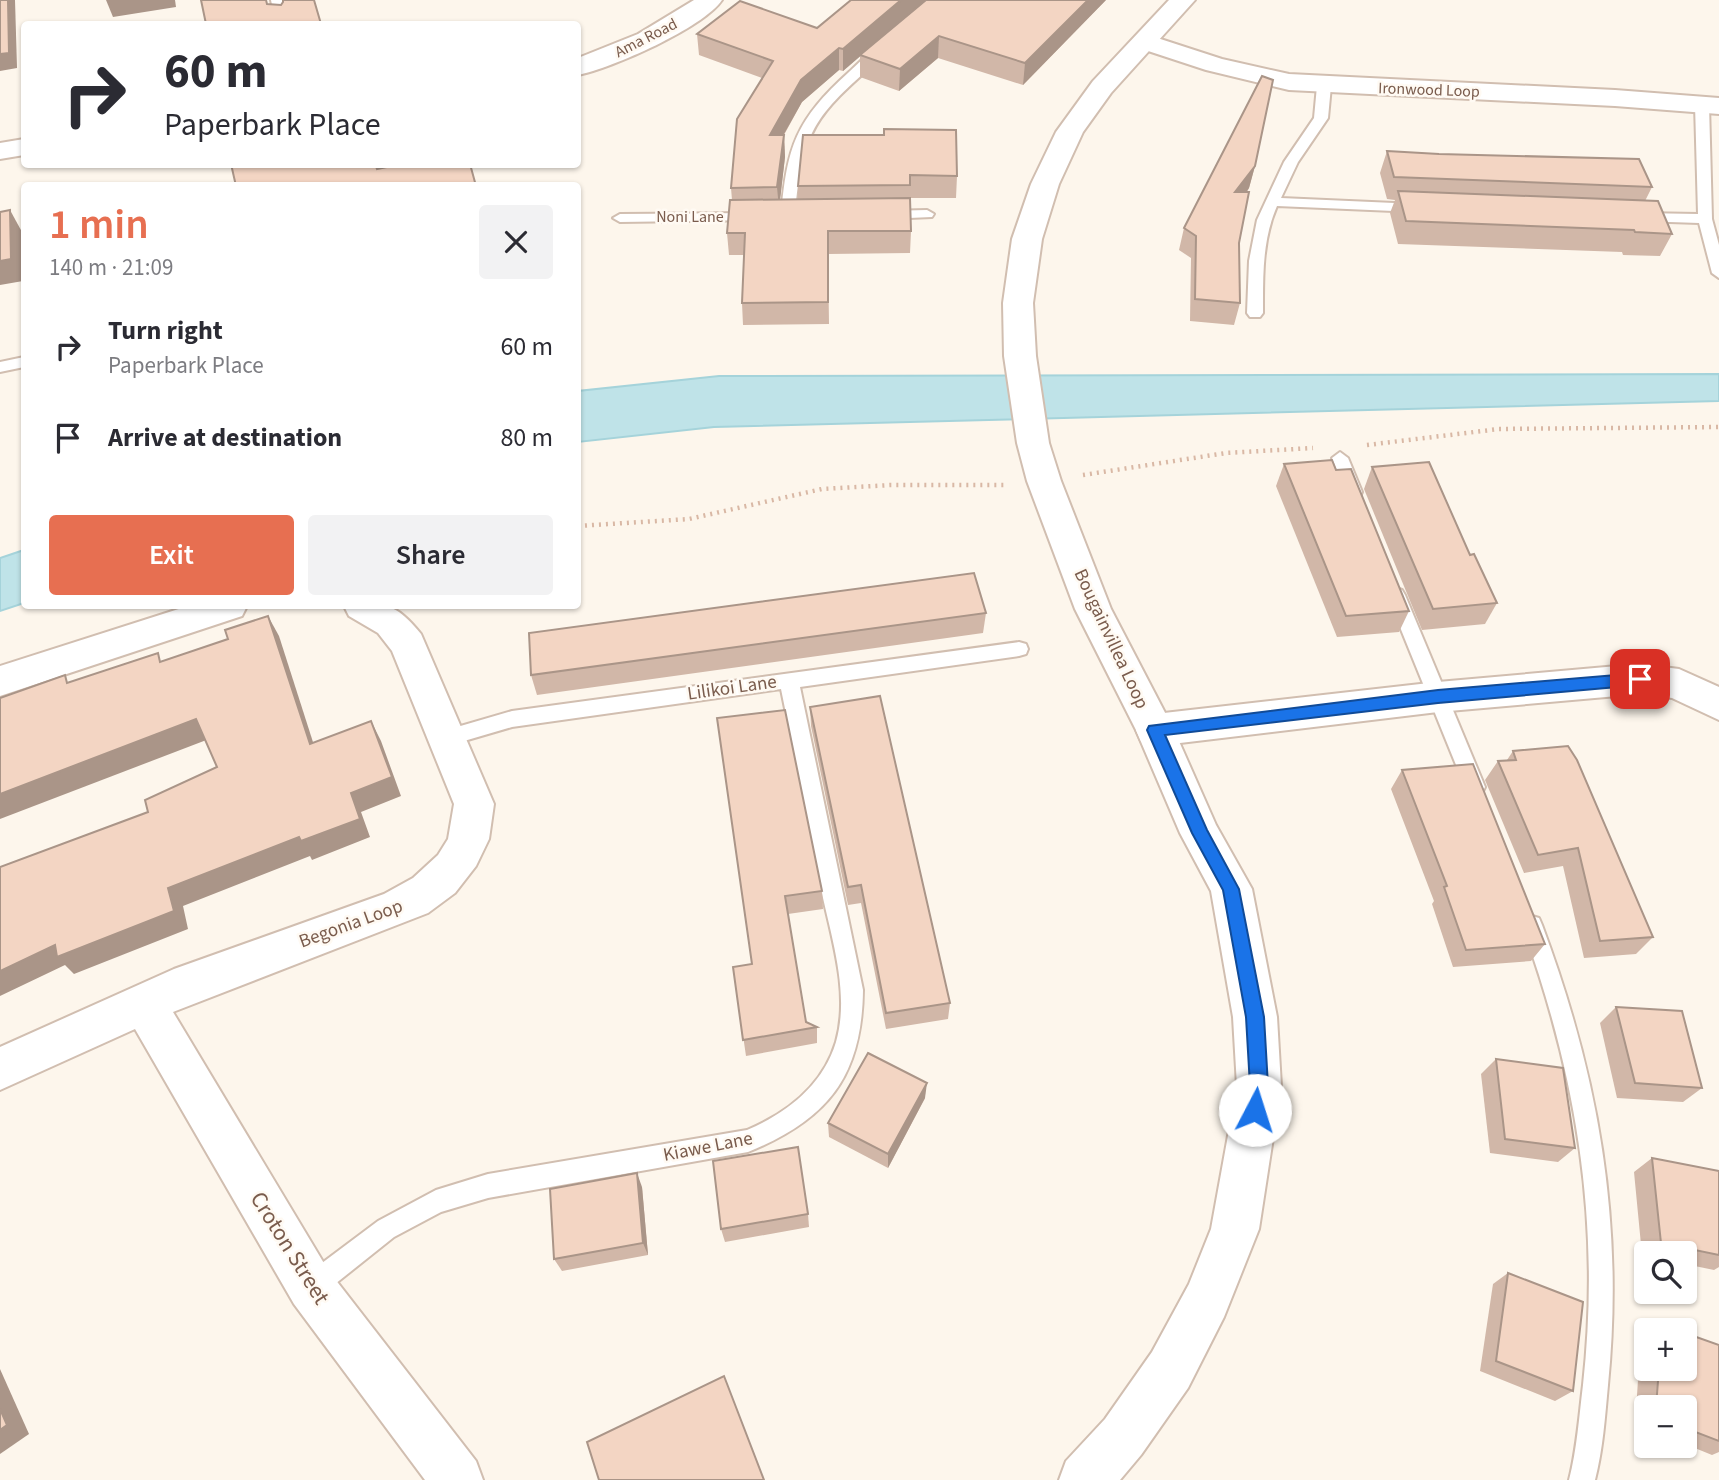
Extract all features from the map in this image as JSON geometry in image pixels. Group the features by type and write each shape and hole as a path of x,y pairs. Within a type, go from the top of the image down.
{"street":[{"name":"Ama Road","path":"581,66 640,44 671,27 710,0"},
{"name":"Bougainvillea Loop","path":"1085,1480 1123,1437 1170,1370 1207,1300 1235,1229 1259,1086 1255,1017 1231,889 1200,833 1155,730 1093,609 1044,481 1033,443 1020,356 1018,303 1027,239 1045,184 1070,132 1102,87 1183,0"},
{"name":"Ironwood Loop","path":"1145,42 1256,76 1324,86 1711,105"},
{"path":"0,150 21,148"},
{"path":"0,681 220,609"},
{"name":"Begonia Loop","path":"0,1069 188,983 397,908 421,897 441,881 463,853 474,823 474,804 408,644 391,623 367,609"},
{"path":"1155,730 1438,697 1650,679 1679,684 1719,704"},
{"name":"Croton Street","path":"143,1002 312,1287 457,1480"}],"lane":[{"path":"276,0 281,21"},
{"path":"795,216 793,163 804,132 824,103 887,45"},
{"path":"1255,313 1256,261 1264,220 1292,162 1321,118 1324,86"},
{"path":"1711,105 1705,219 1719,273"},
{"path":"1273,202 1426,208"},
{"path":"872,215 928,214"},
{"name":"Noni Lane","path":"620,218 795,216"},
{"path":"1621,216 1705,219"},
{"path":"0,367 21,363"},
{"path":"1340,458 1361,508"},
{"path":"1392,583 1484,809"},
{"name":"Lilikoi Lane","path":"447,738 512,719 1019,649"},
{"name":"Kiawe Lane","path":"312,1287 386,1229 436,1202 488,1186 748,1141 781,1127 820,1094 839,1066 850,1036 852,990 789,681"},
{"path":"1525,909 1546,959 1574,1049 1594,1146 1603,1250 1600,1359 1582,1480"}],"path":[{"path":"1356,446 1499,429 1719,427"},
{"path":"1077,476 1269,448 1323,448"},
{"path":"581,526 689,519 822,489 891,485 957,487 1008,484"}],"water":[{"path":"1719,374 1719,401 714,427 581,442 581,391 719,376"},
{"path":"21,551 21,604 0,611 0,558"}],"building":[{"path":"0,0 8,0 9,53 0,54"},
{"path":"201,0 266,0 267,4 281,5 283,0 314,0 320,21 205,21"},
{"path":"851,0 901,0 801,80 770,135 784,135 777,187 731,188 737,119 773,61 697,34 740,1 817,28"},
{"path":"926,0 1088,0 1025,63 939,36 900,69 860,55"},
{"path":"1262,76 1273,80 1255,166 1235,192 1249,192 1239,243 1240,303 1195,299 1196,236 1184,228"},
{"path":"884,129 956,130 957,176 910,175 910,185 798,186 803,135 884,135"},
{"path":"1387,151 1639,159 1652,187 1394,177"},
{"path":"232,168 471,168 475,182 235,182"},
{"path":"1398,191 1658,201 1672,234 1634,230 1406,221"},
{"path":"910,198 911,231 828,231 828,302 742,303 745,233 727,233 730,200"},
{"path":"10,210 11,259 0,261 0,212"},
{"path":"1332,460 1336,470 1351,469 1409,611 1346,616 1284,464"},
{"path":"1429,462 1470,555 1474,554 1497,603 1433,609 1372,467"},
{"path":"974,573 986,613 531,675 529,633"},
{"path":"268,616 310,744 371,721 392,777 351,793 360,819 301,841 299,837 168,888 174,911 57,957 55,945 0,971 0,867 148,812 145,800 217,767 196,719 0,794 0,698 65,675 67,683 158,653 160,662 228,639 225,630"},
{"path":"880,696 950,1003 886,1013 861,885 848,887 810,707"},
{"path":"785,710 822,891 785,896 806,1022 817,1027 743,1040 733,967 752,964 717,718"},
{"path":"1568,746 1577,760 1653,937 1600,941 1578,848 1538,855 1498,761 1516,760 1513,751"},
{"path":"1473,764 1545,944 1466,950 1444,887 1447,886 1402,770"},
{"path":"1616,1007 1682,1011 1702,1088 1635,1083"},
{"path":"868,1053 927,1083 888,1154 828,1123"},
{"path":"1496,1059 1563,1068 1575,1148 1505,1139"},
{"path":"798,1147 808,1214 721,1229 713,1161"},
{"path":"1652,1158 1719,1171 1719,1255 1697,1250 1697,1241 1661,1241"},
{"path":"637,1173 643,1243 554,1259 550,1189"},
{"path":"1508,1273 1583,1302 1573,1391 1496,1361"},
{"path":"1697,1337 1719,1345 1719,1441 1697,1433 1697,1395 1657,1395 1658,1381 1697,1381"},
{"path":"724,1376 764,1480 599,1480 587,1442"},
{"path":"0,1409 7,1425 0,1430"}],"route":[{"path":"1255,1110 1259,1086 1255,1017 1245,951 1231,889 1200,833 1155,730 1438,697 1640,679"}]}
